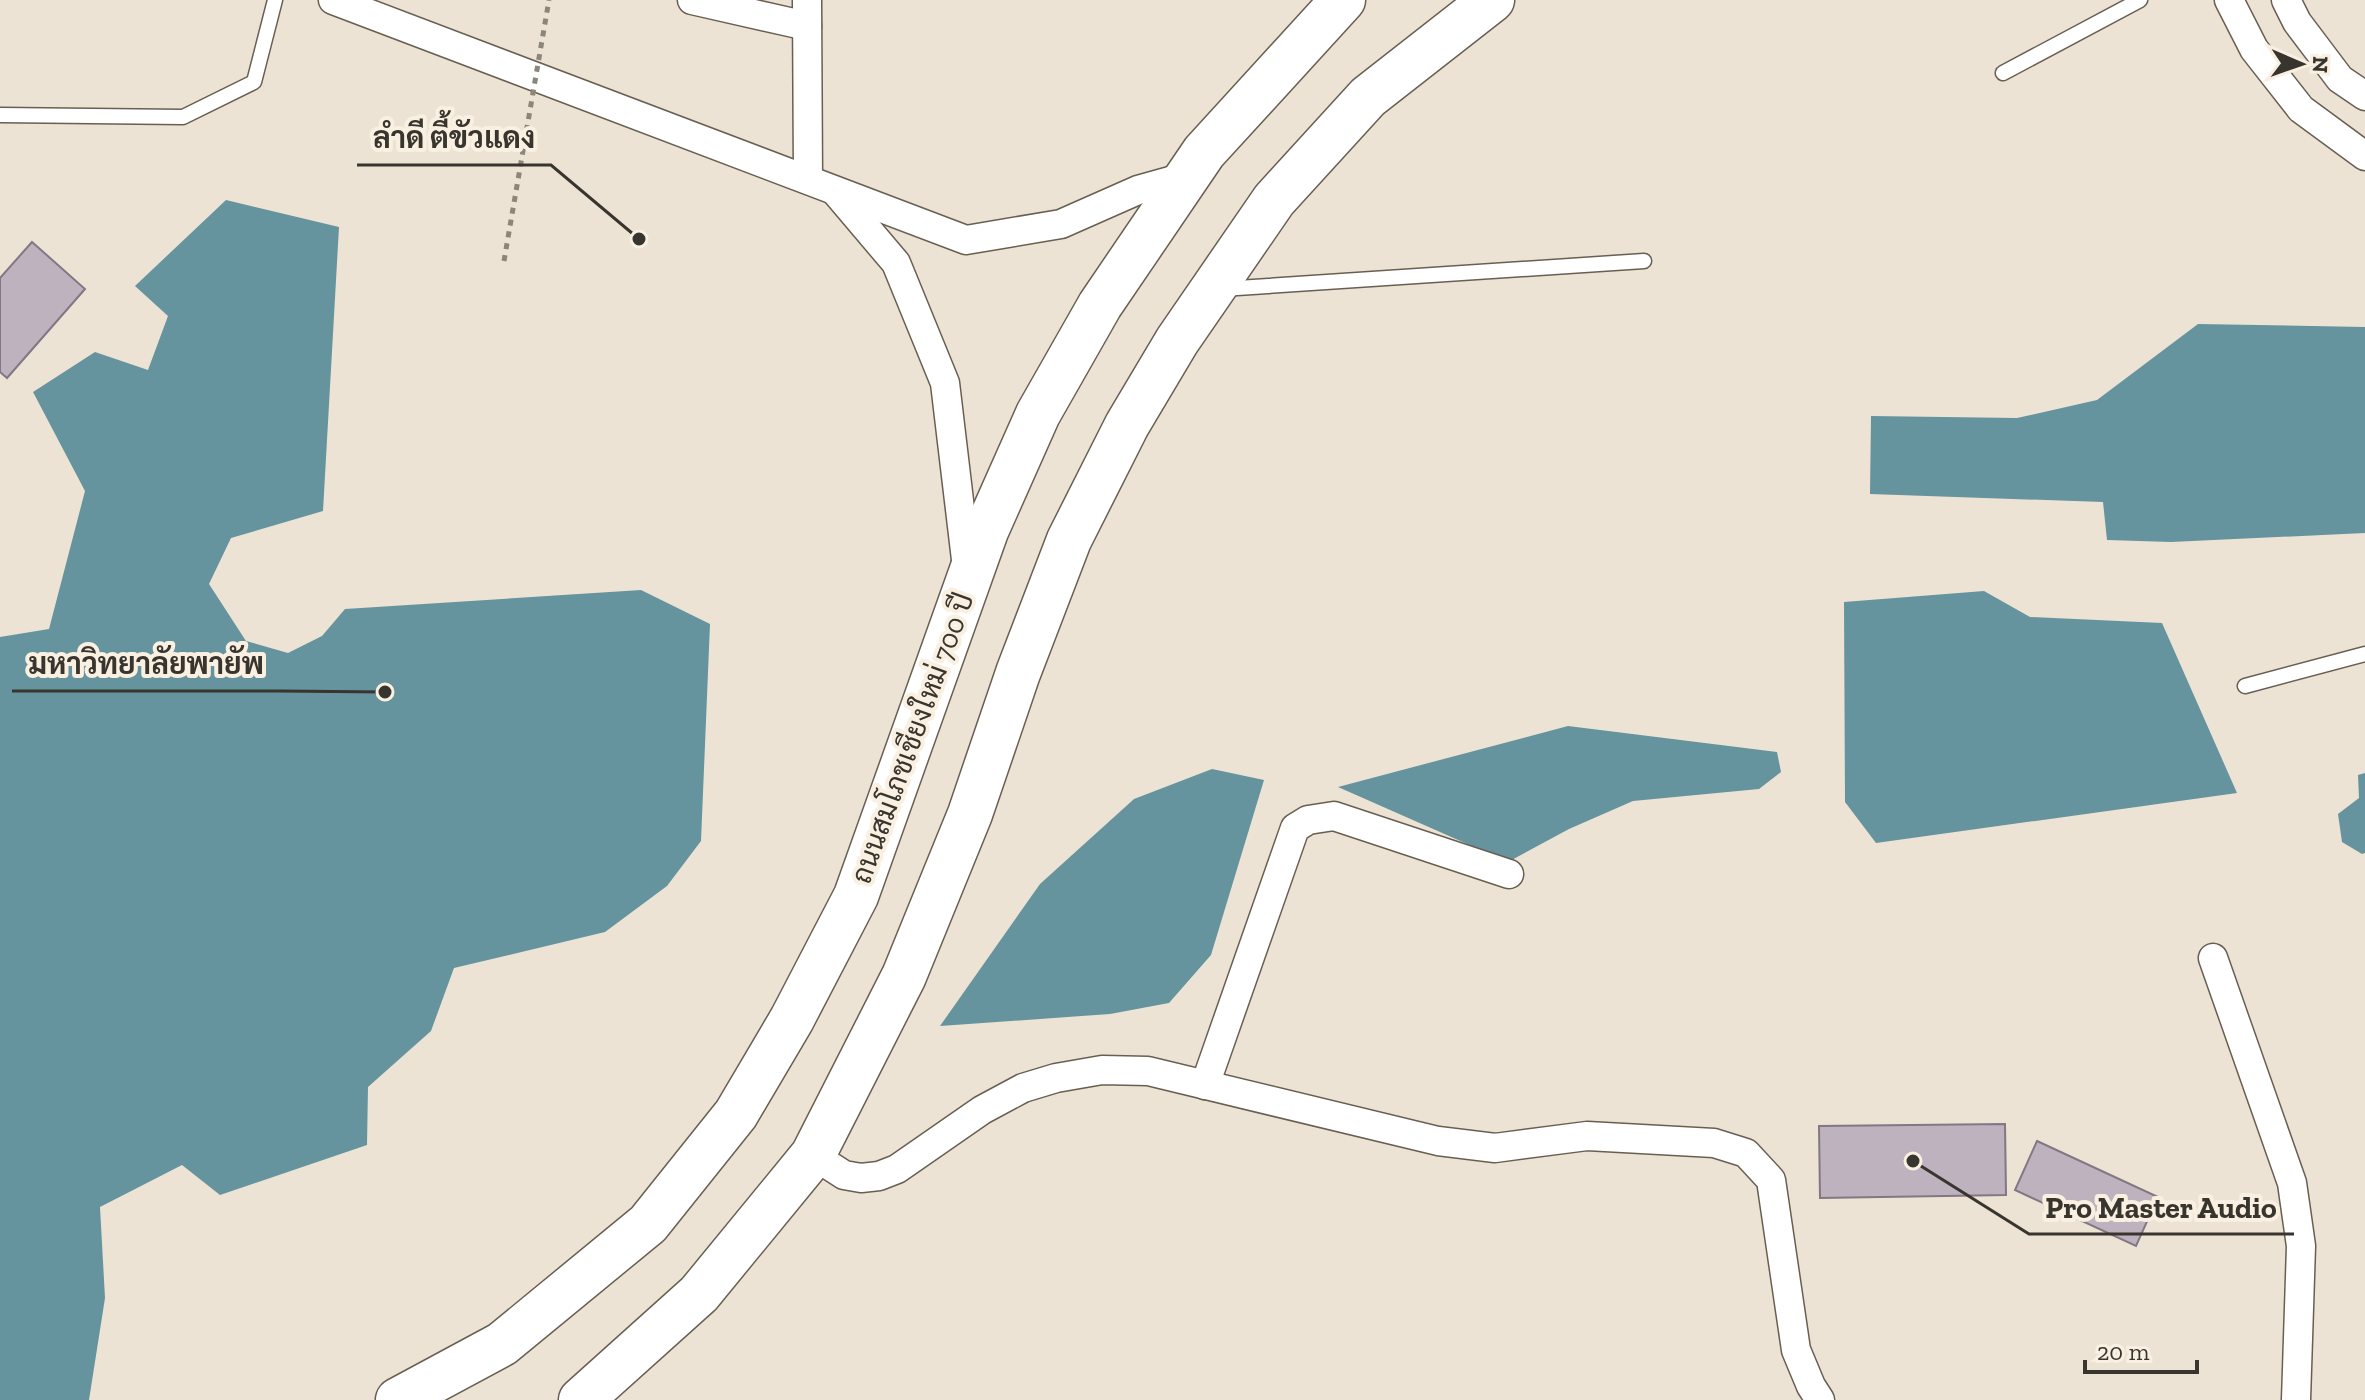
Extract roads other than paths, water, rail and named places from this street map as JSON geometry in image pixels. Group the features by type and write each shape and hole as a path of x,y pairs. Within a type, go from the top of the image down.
{"main road":[{"name":"ถนนสมโภชเชียงใหม่ 700 ปี","path":"398,1400 502,1344 648,1224 736,1114 792,1019 856,896 986,531 1038,414 1100,305 1204,152 1343,0"},
{"path":"581,1400 699,1294 813,1155 904,976 970,814 1018,673 1069,540 1127,425 1177,341 1274,200 1368,97 1492,0"}],"street":[{"path":"333,0 966,240 1061,224 1138,190 1188,176"},
{"path":"692,0 807,13 820,183 896,263 945,383 969,580"},
{"path":"2229,0 2254,49 2301,109 2365,156"},
{"path":"2286,0 2297,22 2340,79 2365,96"},
{"path":"1205,1085 1295,828 1308,820 1334,816 1509,874"},
{"path":"2213,958 2292,1183 2301,1246 2296,1400"},
{"path":"813,1155 844,1175 861,1178 879,1176 897,1169 996,1102 1023,1088 1056,1078 1102,1070 1148,1071 1438,1141 1495,1148 1587,1136 1714,1143 1746,1153 1771,1180 1796,1350 1820,1400"}],"lane":[{"path":"0,115 183,117 254,82 275,0"},
{"path":"2003,73 2138,0"},
{"path":"1212,290 1644,261"},
{"path":"2245,686 2365,654"}],"water":[{"path":"226,200 339,227 323,511 231,538 209,584 246,641 288,653 322,636 345,609 641,590 710,624 701,841 667,886 605,932 454,968 431,1031 368,1087 367,1145 220,1195 182,1165 100,1207 105,1298 89,1400 0,1400 0,637 49,629 85,491 33,392 95,352 148,370 168,316 135,286"},
{"path":"2198,324 2365,327 2365,533 2171,542 2107,540 2103,502 1870,494 1871,416 2017,418 2097,400"},
{"path":"1984,591 2030,617 2162,623 2237,793 1876,843 1845,802 1844,602"},
{"path":"1568,726 1777,752 1781,772 1759,789 1633,801 1569,829 1508,862 1338,787"},
{"path":"1212,769 1264,780 1211,955 1169,1003 1110,1014 940,1026 1040,884 1134,799"},
{"path":"2365,773 2365,853 2362,854 2342,842 2338,814 2359,798 2358,775"}],"place":[{"name":"ลำดี ตี้ขัวแดง","path":"639,239"},
{"name":"มหาวิทยาลัยพายัพ","path":"385,692"},
{"name":"Pro Master Audio","path":"1913,1161"}]}
